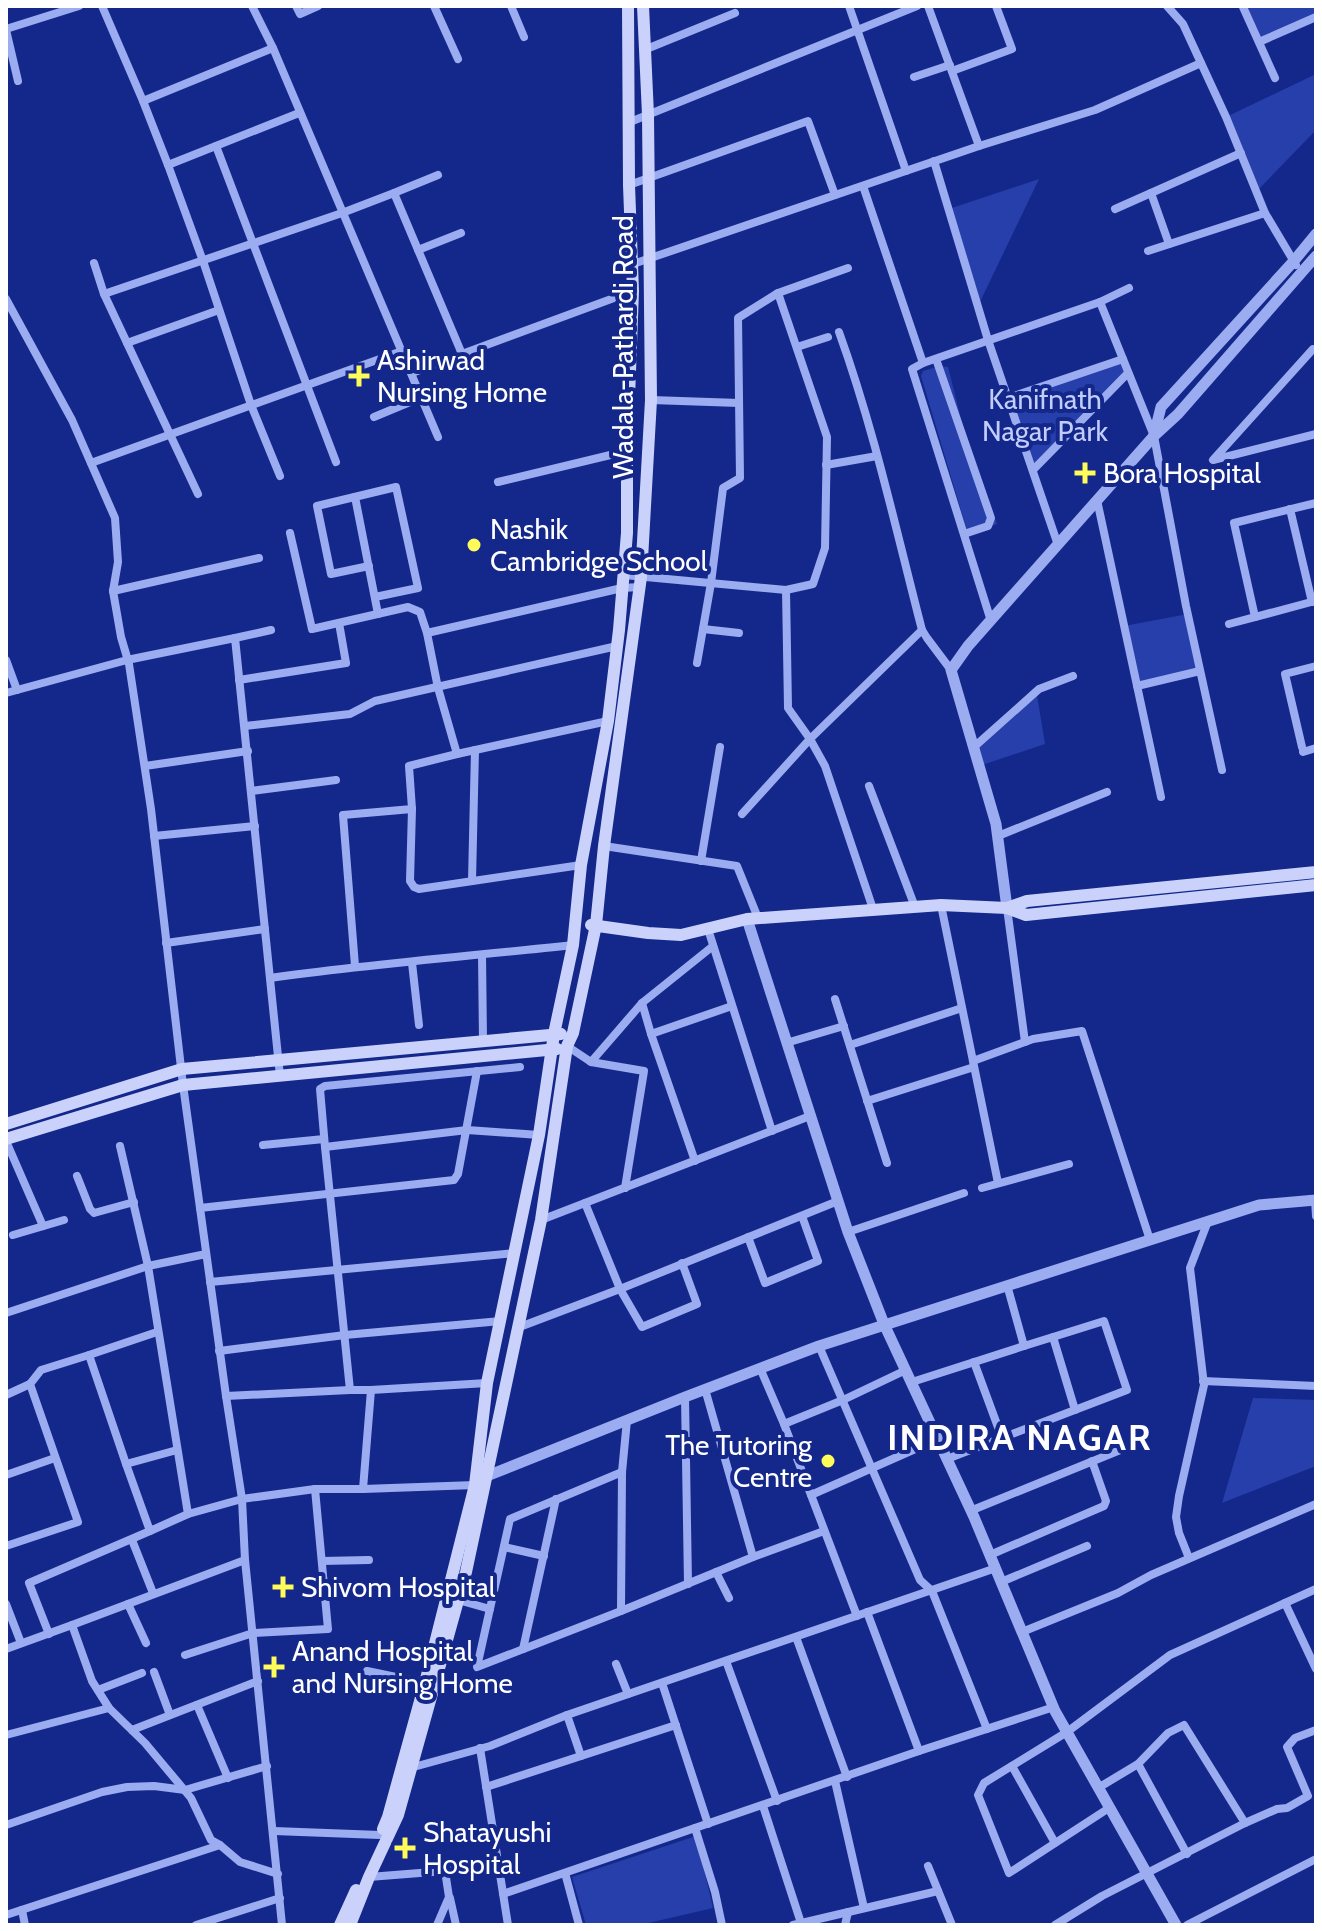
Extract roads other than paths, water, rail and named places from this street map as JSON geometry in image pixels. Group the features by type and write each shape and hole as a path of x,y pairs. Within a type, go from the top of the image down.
{"main road":[{"name":"Wadala-Pathardi Road","path":"479,1479 487,1383 539,1135 554,1034 573,945 581,865 608,721 617,646 627,533 633,291 628,6"},
{"name":"Wadala-Pathardi Road","path":"479,1479 541,1220 567,1046 573,1033 596,925 640,582 651,400 648,115 643,6"},
{"path":"1007,908 1027,901 1316,872"},
{"path":"576,924 681,935 753,918 941,905 1007,908 1026,915 1316,885"},
{"path":"6,1124 182,1069 573,1033"},
{"path":"6,1140 183,1085 552,1051 567,1046"},
{"path":"340,1925 406,1769 458,1600 479,1479"},
{"path":"350,1925 398,1815 425,1683 479,1479"}],"street":[{"path":"18,81 6,29 79,6"},
{"path":"102,6 168,165 251,405 280,476"},
{"path":"252,6 273,48 438,437"},
{"path":"296,6 300,14 318,6"},
{"path":"434,6 458,59"},
{"path":"511,6 524,37"},
{"path":"849,6 906,171"},
{"path":"630,122 917,6"},
{"path":"928,6 979,146"},
{"path":"914,77 1012,49 996,6"},
{"path":"1167,6 1183,24 1265,213 1302,272"},
{"path":"1244,6 1275,78"},
{"path":"644,50 735,13"},
{"path":"1259,42 1316,17"},
{"path":"143,101 273,48"},
{"path":"633,264 979,146 1095,110 1201,63"},
{"path":"168,165 299,113"},
{"path":"629,185 808,121 835,195"},
{"path":"216,146 336,462"},
{"path":"1115,209 1241,153"},
{"path":"934,161 988,340 1058,545"},
{"path":"104,294 342,213 438,175"},
{"path":"863,186 923,363"},
{"path":"394,193 462,354"},
{"path":"1151,193 1169,244"},
{"path":"1148,251 1265,213"},
{"path":"418,250 461,233"},
{"path":"1154,436 1161,407 1316,234"},
{"path":"951,670 968,646 1316,256"},
{"path":"94,263 104,294 198,494"},
{"path":"697,663 723,488 740,478 738,318 778,293 848,268"},
{"path":"991,621 912,369 1100,302 1129,288"},
{"path":"412,373 633,291"},
{"path":"427,633 623,582 711,583 786,590 813,584 825,548 827,437 778,293"},
{"path":"6,299 72,420 115,518 118,562 113,591 145,766 183,1085 242,1499 245,1560 282,1925"},
{"path":"1100,302 1154,436 1222,770"},
{"path":"127,343 219,310"},
{"path":"839,332 857,382 922,630 951,670 996,824 1025,1042"},
{"path":"797,347 828,337"},
{"path":"1316,349 1213,460 1316,434"},
{"path":"91,463 402,351"},
{"path":"936,359 991,518 988,526 964,534"},
{"path":"1008,398 1123,359"},
{"path":"1033,470 1128,373"},
{"path":"374,417 422,397"},
{"path":"651,400 739,403"},
{"path":"498,482 627,451"},
{"path":"826,465 877,456"},
{"path":"369,566 331,574 317,506 396,487 418,588 375,597"},
{"path":"355,497 378,614"},
{"path":"1097,500 1161,797"},
{"path":"1255,617 1234,523 1316,503"},
{"path":"1229,624 1314,601 1290,509"},
{"path":"290,533 312,629 408,607 420,612 457,754"},
{"path":"113,591 259,558"},
{"path":"786,590 788,708 825,766 873,909"},
{"path":"239,680 346,663 339,623"},
{"path":"703,629 739,633"},
{"path":"6,693 127,660 271,630"},
{"path":"742,814 810,739 922,630"},
{"path":"235,638 280,1076"},
{"path":"245,726 350,714 375,701 617,646"},
{"path":"6,660 17,690"},
{"path":"1316,666 1285,674 1302,750 1316,748"},
{"path":"1137,686 1200,671"},
{"path":"974,747 1039,689 1073,676"},
{"path":"581,865 419,889 414,887 410,881 412,809 409,766 608,721"},
{"path":"701,861 720,747"},
{"path":"472,881 475,750"},
{"path":"145,766 248,751"},
{"path":"251,791 336,780"},
{"path":"869,786 915,907"},
{"path":"998,836 1107,792"},
{"path":"355,966 343,815 412,809"},
{"path":"154,836 255,826"},
{"path":"604,846 737,866 786,1043 848,1232 884,1324 996,1568 1054,1707 1176,1925"},
{"path":"941,905 998,1183"},
{"path":"166,943 265,929"},
{"path":"708,929 772,1131"},
{"path":"270,978 355,966 412,963 573,945"},
{"path":"591,1062 642,1003 713,946"},
{"path":"482,955 483,1041"},
{"path":"412,963 419,1025"},
{"path":"835,999 887,1163"},
{"path":"642,1003 695,1161"},
{"path":"651,1034 732,1006"},
{"path":"850,1045 962,1008"},
{"path":"786,1043 844,1026"},
{"path":"867,1101 974,1064 1033,1039 1082,1031 1150,1240"},
{"path":"567,1046 591,1062 665,1072"},
{"path":"350,1390 319,1091 322,1087 520,1067"},
{"path":"200,1208 454,1180 458,1174 477,1071"},
{"path":"625,1188 644,1071"},
{"path":"541,1220 810,1116"},
{"path":"263,1145 324,1143 467,1130 539,1135"},
{"path":"6,1140 43,1226"},
{"path":"120,1146 148,1266 188,1514"},
{"path":"982,1188 1069,1164"},
{"path":"77,1176 94,1213 134,1202"},
{"path":"848,1232 964,1193"},
{"path":"49,1634 29,1583 188,1514 242,1499 315,1489 363,1489 479,1479 819,1346 1208,1221 1259,1205 1315,1200 1316,1216"},
{"path":"517,1328 838,1201"},
{"path":"585,1203 620,1289 642,1327 697,1304 682,1263"},
{"path":"748,1237 765,1283 818,1261 802,1216"},
{"path":"13,1235 64,1220"},
{"path":"1189,1558 1176,1517 1204,1385 1190,1268 1208,1221"},
{"path":"210,1282 515,1253"},
{"path":"6,1313 148,1266 206,1254"},
{"path":"1007,1285 1024,1346"},
{"path":"219,1351 345,1335 501,1321"},
{"path":"912,1382 1104,1321 1127,1390 947,1459"},
{"path":"6,1395 30,1384 41,1370 157,1332"},
{"path":"1053,1337 1075,1410"},
{"path":"819,1346 920,1580 932,1591 987,1729"},
{"path":"89,1355 150,1531"},
{"path":"974,1362 1002,1438"},
{"path":"760,1368 824,1531 919,1751"},
{"path":"784,1424 906,1370"},
{"path":"1203,1381 1316,1386"},
{"path":"226,1396 487,1383"},
{"path":"6,1546 78,1522 30,1384"},
{"path":"705,1389 753,1557"},
{"path":"363,1489 371,1390"},
{"path":"685,1397 688,1584"},
{"path":"621,1611 622,1472 627,1420"},
{"path":"811,1495 938,1439"},
{"path":"970,1511 1135,1444"},
{"path":"126,1464 177,1450"},
{"path":"6,1475 55,1458"},
{"path":"990,1555 1104,1506 1106,1501 1092,1461"},
{"path":"622,1472 510,1519 477,1667 824,1531"},
{"path":"185,1655 253,1633 328,1629 315,1489"},
{"path":"523,1649 556,1499"},
{"path":"1022,1632 1118,1593 1189,1558 1316,1504"},
{"path":"132,1540 153,1593"},
{"path":"1001,1582 1087,1546"},
{"path":"504,1547 544,1556"},
{"path":"6,1649 245,1560"},
{"path":"322,1561 369,1560"},
{"path":"406,1769 480,1748 567,1715 996,1568"},
{"path":"716,1572 729,1598"},
{"path":"1109,1808 1009,1873 978,1795 984,1783 1067,1732 1170,1655 1316,1589"},
{"path":"458,1600 490,1609"},
{"path":"1285,1603 1316,1669"},
{"path":"6,1604 21,1643"},
{"path":"128,1604 146,1643"},
{"path":"72,1625 92,1681 109,1708 185,1790 211,1840 240,1862 278,1874"},
{"path":"796,1637 847,1777"},
{"path":"726,1661 777,1801"},
{"path":"616,1664 628,1694"},
{"path":"367,1671 425,1683"},
{"path":"154,1672 170,1715"},
{"path":"98,1690 142,1673"},
{"path":"132,1730 258,1681"},
{"path":"662,1683 708,1824"},
{"path":"197,1705 228,1778"},
{"path":"503,1894 1054,1707"},
{"path":"6,1735 109,1708"},
{"path":"567,1715 581,1756"},
{"path":"486,1787 676,1725"},
{"path":"1098,1788 1138,1764 1168,1733 1184,1725 1245,1823"},
{"path":"1055,1925 1102,1896 1245,1823 1277,1809 1287,1808 1308,1796 1287,1747 1295,1738 1316,1730"},
{"path":"480,1748 508,1925"},
{"path":"1138,1764 1187,1854"},
{"path":"6,1825 102,1792 154,1786 185,1790 267,1766"},
{"path":"1012,1766 1055,1843"},
{"path":"835,1781 864,1908"},
{"path":"763,1806 797,1924 938,1891"},
{"path":"695,1828 722,1925"},
{"path":"274,1831 380,1835"},
{"path":"6,1915 220,1845"},
{"path":"1187,1925 1316,1859"},
{"path":"369,1877 498,1863"},
{"path":"928,1866 952,1925"},
{"path":"445,1871 456,1925"},
{"path":"565,1873 579,1925"},
{"path":"437,1925 449,1897"},
{"path":"196,1925 280,1898"},
{"path":"22,1910 25,1925"},
{"path":"845,1925 848,1912"}],"place":[{"name":"Ashirwad Nursing Home","path":"359,376"},
{"name":"Bora Hospital","path":"1085,473"},
{"name":"Nashik Cambridge School","path":"474,545"},
{"name":"The Tutoring Centre","path":"828,1461"},
{"name":"Shivom Hospital","path":"283,1587"},
{"name":"Anand Hospital and Nursing Home","path":"274,1667"},
{"name":"Shatayushi Hospital","path":"405,1848"}],"district":[{"name":"INDIRA NAGAR","path":"1020,1437"}],"park label":[{"name":"Kanifnath Nagar Park","path":"1045,415"}]}
